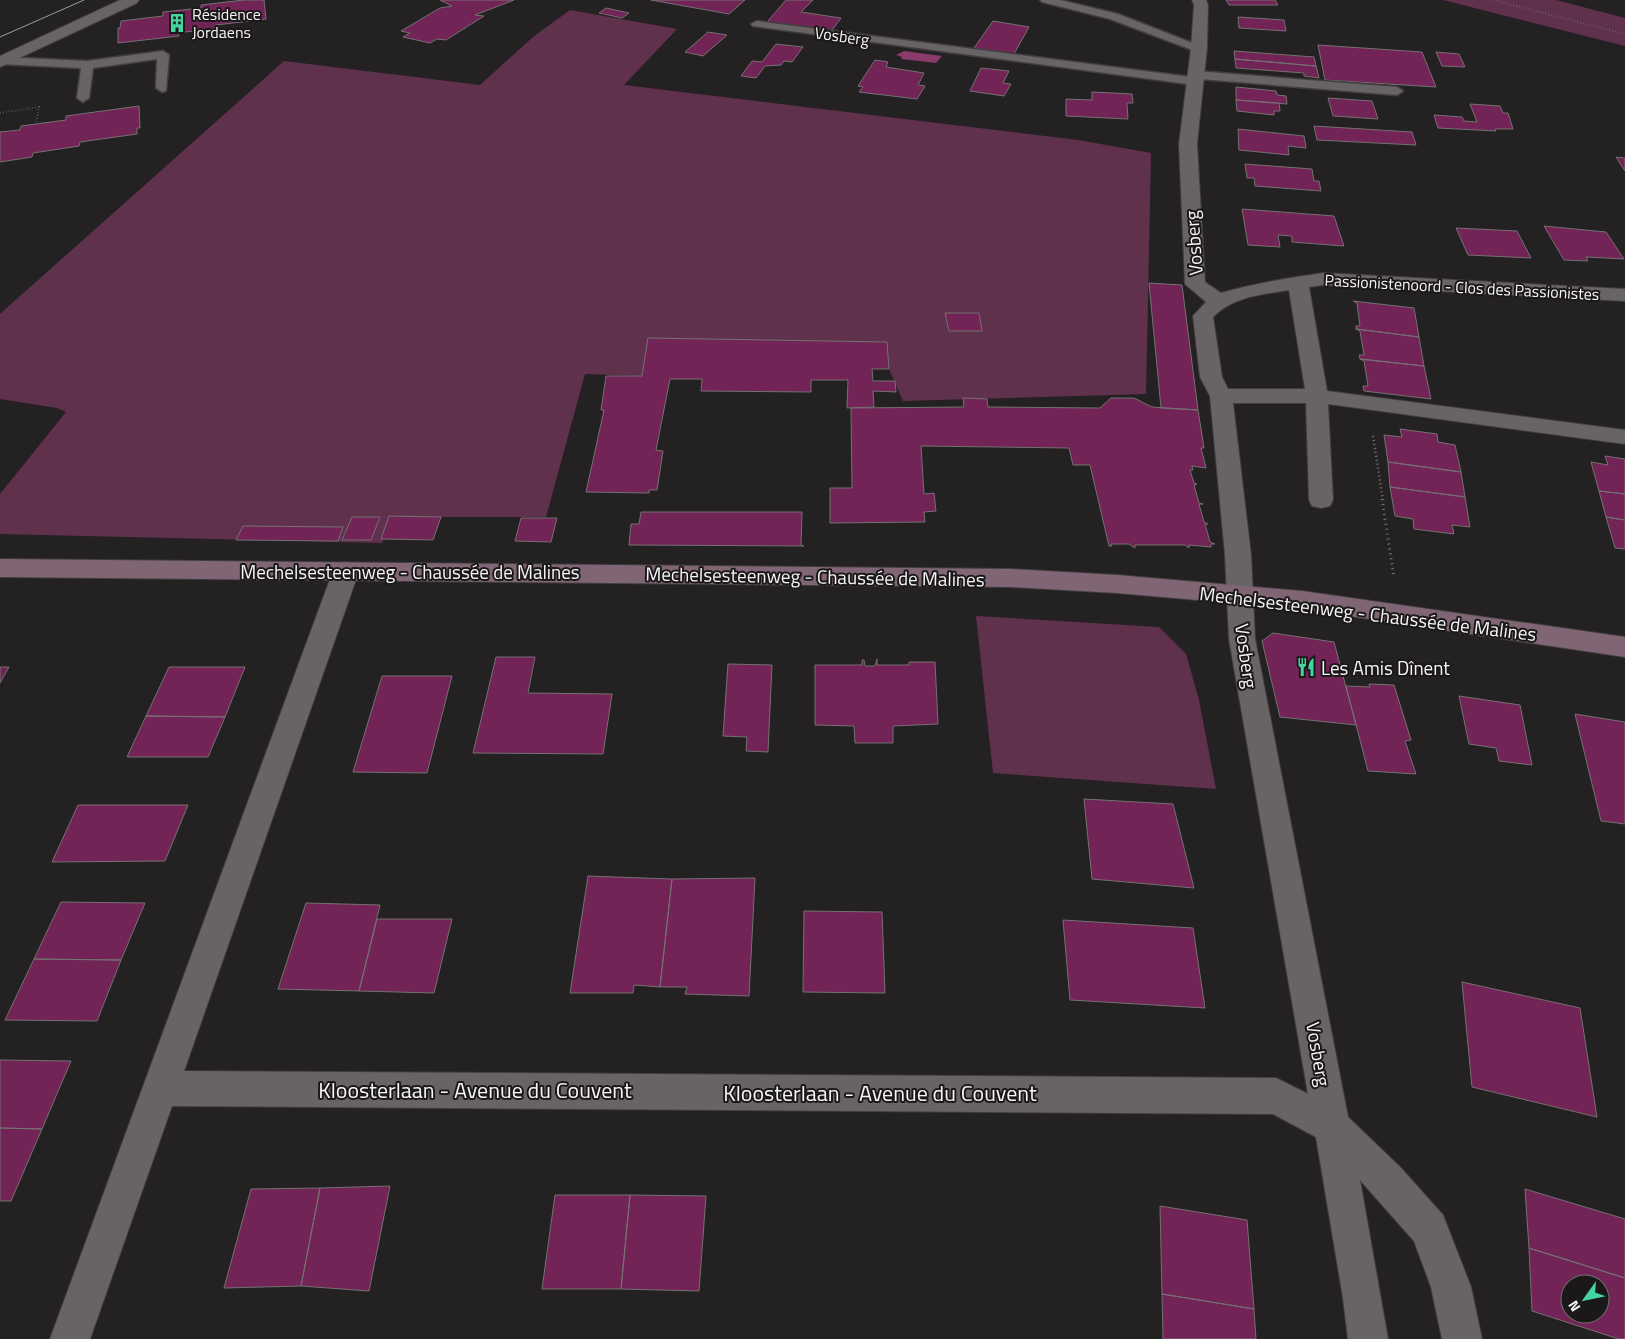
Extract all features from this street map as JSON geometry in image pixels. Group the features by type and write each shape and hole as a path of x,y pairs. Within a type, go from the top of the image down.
{"main road":[{"name":"Mechelsesteenweg - Chaussée de Malines","path":"0,568 1011,578 1240,594 1407,614 1625,647"}],"street":[{"path":"0,62 132,0"},
{"name":"Vosberg","path":"1198,0 1201,5 1200,48 1188,144 1195,284 1218,301 1203,316 1211,377 1221,396 1240,594 1242,639 1363,1298 1368,1339"},
{"name":"Passionistenoord - Clos des Passionistes","path":"1218,301 1252,290 1323,279 1625,295"},
{"name":"Passionistenoord - Clos des Passionistes","path":"1298,282 1317,396 1321,500"},
{"path":"1221,396 1317,396 1625,437"},
{"path":"70,1339 346,571"},
{"name":"Kloosterlaan - Avenue du Couvent","path":"160,1088 1276,1096 1332,1126"},
{"path":"1332,1126 1388,1181 1429,1229 1452,1287 1462,1339"}],"lane":[{"path":"1046,0 1114,16 1200,48"},
{"name":"Vosberg","path":"757,24 1196,78 1397,91"},
{"path":"0,62 87,65 163,55 162,88"},
{"path":"83,98 87,65"}],"path":[{"path":"1493,0 1625,34"},
{"path":"0,112 39,107 36,124"},
{"path":"1368,403 1392,568"}],"shaded area":[{"path":"1443,0 1556,0 1625,18 1625,46"},
{"path":"570,10 677,29 624,85 1078,140 1151,153 1146,394 903,401 889,369 887,342 649,338 642,376 585,374 546,517 390,517 382,543 0,534 0,494 66,412 57,408 0,399 0,314 284,61 480,85 533,37"},
{"path":"904,51 942,56 936,63 901,59 902,57 896,55"},
{"path":"976,616 1159,627 1186,654 1199,700 1216,789 993,773"}],"building":[{"name":"Résidence Jordaens","path":"244,0 264,0 266,19 216,25 216,28 178,33 179,36 118,43 118,28 120,28 121,21 163,16 163,12 201,8 201,5"},
{"path":"440,0 514,0 475,15 484,16 446,40 437,39 430,43 403,37 410,33 401,31 440,8 452,6"},
{"path":"651,0 745,0 729,14"},
{"path":"786,0 813,0 801,12 841,18 832,30 767,22"},
{"path":"1226,0 1275,0 1278,5 1229,5"},
{"path":"606,8 629,13 622,18 599,13"},
{"path":"1238,17 1284,20 1286,31 1239,28"},
{"path":"993,21 1029,27 1014,54 974,48"},
{"path":"708,32 727,35 703,56 685,52"},
{"path":"776,44 803,47 792,62 784,61 781,65 765,66 756,78 741,76 752,61 762,62"},
{"path":"1318,45 1422,52 1436,87 1325,80"},
{"path":"1234,51 1314,57 1316,66 1235,59"},
{"path":"1436,52 1459,54 1465,67 1442,66"},
{"path":"1235,59 1316,66 1319,78 1304,76 1304,73 1236,68"},
{"path":"875,60 888,62 886,67 924,73 918,85 925,86 917,99 859,92 863,87 858,86"},
{"path":"981,68 1009,71 1003,83 1011,84 1004,96 970,91"},
{"path":"1236,87 1276,91 1277,95 1286,96 1287,104 1236,100"},
{"path":"1092,92 1132,94 1133,103 1127,103 1128,119 1066,116 1066,99 1092,100"},
{"path":"1328,98 1372,101 1378,119 1333,116"},
{"path":"1236,100 1279,103 1280,111 1274,111 1274,115 1237,111"},
{"path":"1470,104 1500,106 1503,113 1508,113 1513,129 1495,129 1496,131 1438,128 1434,115 1462,117 1464,121 1477,122"},
{"path":"139,106 140,128 137,128 137,134 80,142 79,146 33,153 32,157 0,162 0,132 20,130 21,126 66,120 66,116"},
{"path":"1314,126 1412,132 1416,145 1317,140"},
{"path":"1238,129 1304,136 1306,148 1288,146 1289,155 1239,150"},
{"path":"1616,157 1625,158 1625,171"},
{"path":"1245,164 1312,169 1314,181 1319,181 1321,191 1255,186 1254,178 1247,178"},
{"path":"1242,209 1334,216 1344,246 1292,242 1292,236 1278,235 1280,247 1248,245"},
{"path":"1544,226 1606,232 1624,259 1586,257 1588,261 1564,260"},
{"path":"1456,228 1517,231 1531,258 1468,255"},
{"path":"1149,283 1182,285 1198,410 1161,408"},
{"path":"1353,301 1414,308 1419,337 1356,329 1356,326 1360,326 1357,303"},
{"path":"945,313 979,313 982,331 949,331"},
{"path":"1356,329 1419,337 1424,366 1360,359 1359,355 1364,355 1360,331"},
{"path":"648,338 887,342 889,369 872,369 873,381 895,381 896,392 873,391 874,407 847,408 848,380 811,380 811,392 701,391 702,379 670,379 656,450 663,451 657,490 649,490 649,493 586,492 604,410 601,410 606,376 642,376"},
{"path":"1360,359 1424,366 1431,399 1364,391 1363,386 1368,386 1364,361"},
{"path":"963,398 987,399 988,407 1100,408 1111,398 1134,398 1152,407 1198,410 1204,448 1201,448 1206,468 1192,466 1193,470 1190,470 1194,483 1197,484 1194,485 1199,503 1203,504 1199,504 1204,522 1208,524 1205,524 1210,542 1215,544 1211,544 1211,547 1189,545 1189,548 1185,545 1135,545 1135,548 1129,544 1111,544 1112,546 1109,546 1090,465 1073,465 1069,448 921,446 924,494 934,493 936,511 924,512 925,522 830,523 830,488 852,488 851,408 964,407"},
{"path":"1400,429 1437,434 1438,442 1455,445 1461,472 1388,462 1384,435 1402,437"},
{"path":"1605,456 1625,459 1625,494 1599,491 1591,462 1608,465"},
{"path":"1388,462 1461,472 1465,497 1390,487"},
{"path":"1390,487 1465,497 1470,527 1452,525 1454,534 1414,529 1413,519 1395,516"},
{"path":"1599,491 1625,494 1625,520 1606,517"},
{"path":"641,512 802,512 801,545 804,546 629,545 631,524 639,524"},
{"path":"389,516 441,517 433,540 381,539"},
{"path":"352,517 380,517 371,540 342,540"},
{"path":"1606,517 1625,520 1625,549 1615,548"},
{"path":"521,518 557,518 551,542 515,541"},
{"path":"243,526 343,527 338,541 236,540"},
{"path":"1273,633 1334,642 1356,725 1280,717 1262,641"},
{"path":"496,657 535,657 528,693 612,694 603,754 473,753"},
{"path":"877,659 877,665 909,665 909,662 935,662 938,724 893,726 893,743 855,743 854,726 815,725 815,665 862,665 862,660 864,660 865,666 875,666"},
{"path":"728,664 772,665 768,752 746,751 747,737 723,736"},
{"path":"0,667 9,667 0,683"},
{"path":"169,667 245,667 225,717 146,716"},
{"path":"382,676 452,676 427,773 353,772"},
{"path":"1369,684 1394,685 1411,740 1405,741 1416,774 1368,771 1346,686 1370,687"},
{"path":"1459,696 1520,705 1532,765 1499,761 1496,748 1469,744"},
{"path":"1575,714 1625,722 1625,824 1601,821"},
{"path":"146,716 225,717 208,757 127,757"},
{"path":"1084,799 1173,804 1194,888 1092,879"},
{"path":"78,805 188,805 165,861 52,862"},
{"path":"588,876 672,879 660,987 634,985 633,993 570,993"},
{"path":"755,878 749,996 685,994 687,987 660,987 672,879"},
{"path":"61,902 145,903 121,960 34,959"},
{"path":"306,903 380,905 359,991 278,989"},
{"path":"804,911 882,912 885,993 803,992"},
{"path":"377,919 452,919 434,993 359,991"},
{"path":"1063,920 1193,928 1205,1008 1070,1000"},
{"path":"34,959 121,960 97,1021 5,1020"},
{"path":"1462,982 1580,1008 1597,1117 1472,1087"},
{"path":"0,1060 71,1061 42,1129 0,1128"},
{"path":"0,1128 42,1129 11,1201 0,1201"},
{"path":"390,1186 369,1291 301,1286 320,1188"},
{"path":"320,1188 301,1286 224,1288 251,1189"},
{"path":"1525,1189 1625,1219 1625,1278 1529,1248"},
{"path":"555,1195 630,1195 621,1289 542,1289"},
{"path":"630,1195 706,1196 699,1291 621,1289"},
{"path":"1160,1206 1247,1220 1254,1309 1162,1294"},
{"path":"1529,1248 1625,1278 1625,1339 1619,1339 1572,1324 1610,1324 1610,1274 1560,1274 1560,1320 1532,1311"},
{"path":"1162,1294 1254,1309 1256,1339 1163,1339"}],"tram line":[{"path":"0,37 84,0"}],"place":[{"name":"Résidence Jordaens","path":"177,23"},
{"name":"Les Amis Dînent","path":"1306,667"}]}
